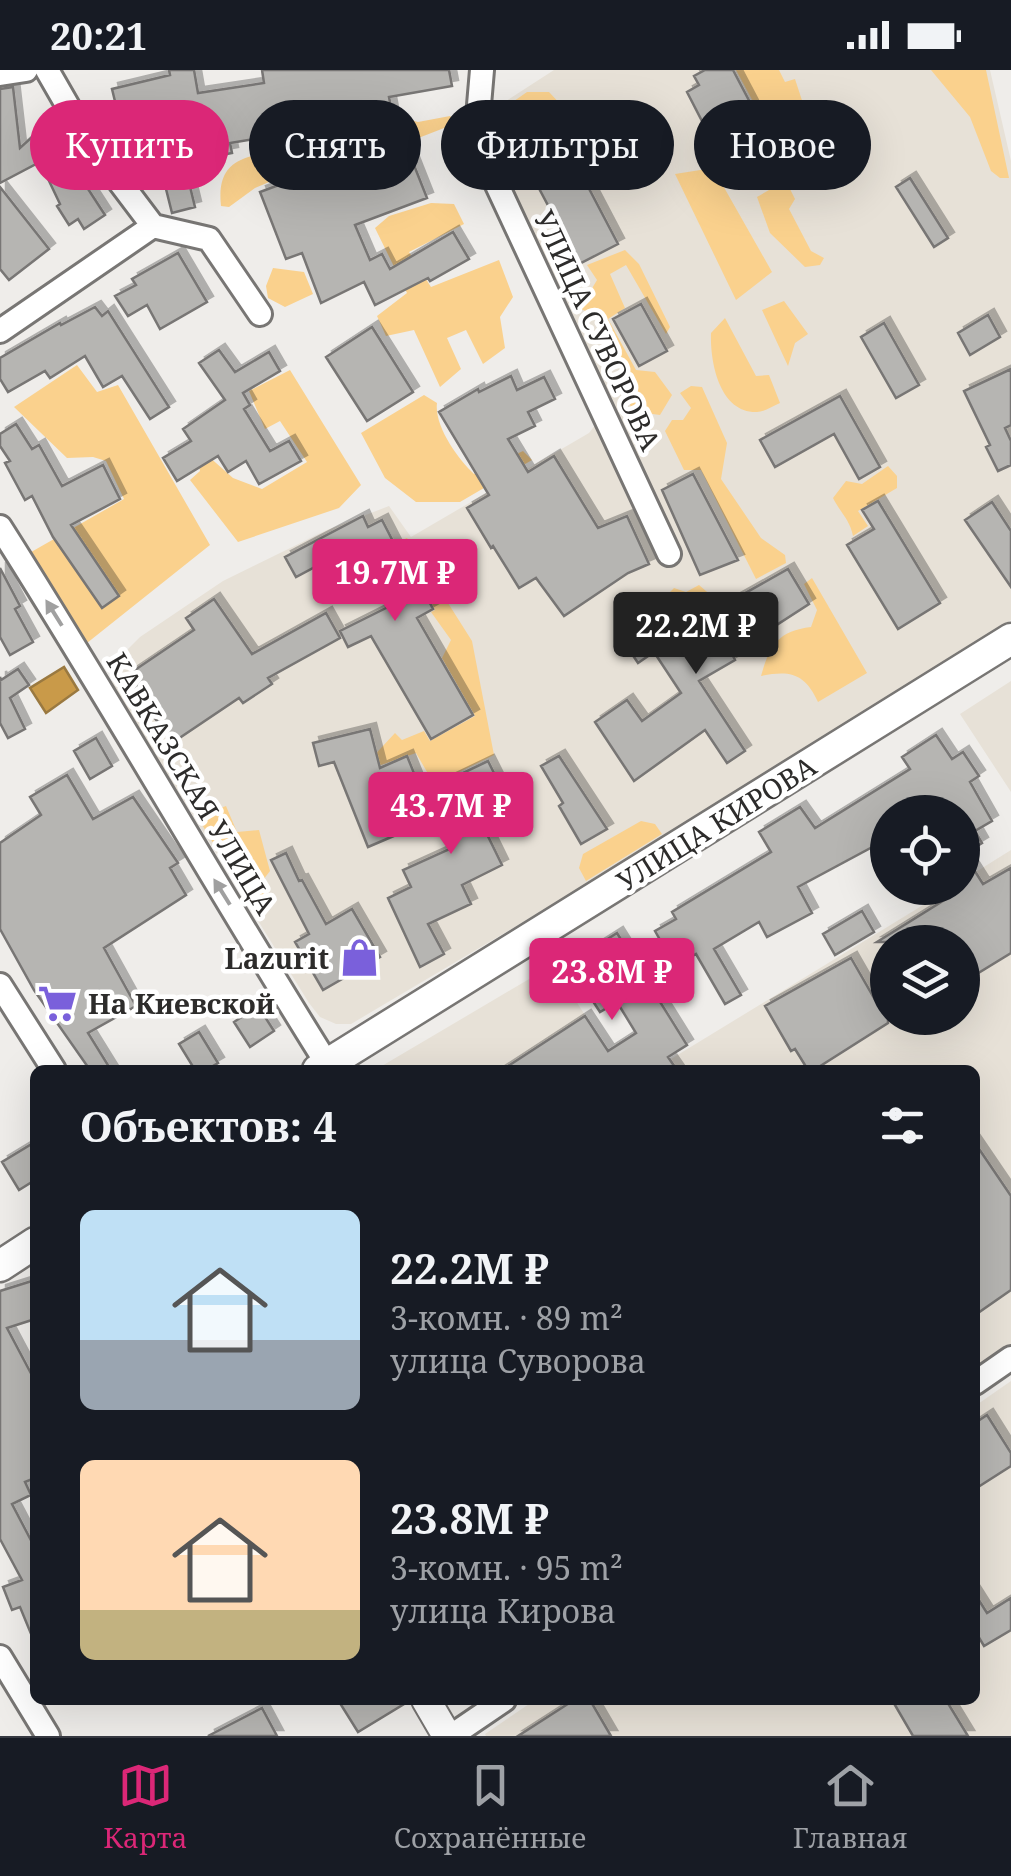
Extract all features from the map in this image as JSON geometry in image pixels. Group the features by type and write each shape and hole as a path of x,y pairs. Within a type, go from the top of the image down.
{"main road":[{"name":"УЛИЦА КИРОВА","path":"330,1065 1011,639"},
{"path":"0,1266 30,1246"}],"street":[{"path":"0,74 26,70"},
{"path":"47,70 85,136 154,226 209,238 260,314"},
{"name":"УЛИЦА СУВОРОВА","path":"482,70 476,140 670,554"},
{"path":"0,331 154,226"},
{"name":"КАВКАЗСКАЯ УЛИЦА","path":"0,527 86,663 323,1065"},
{"path":"0,984 51,1065"},
{"path":"980,1380 1011,1358"},
{"path":"0,1656 48,1736"},
{"path":"429,1705 449,1736 496,1705"}],"shaded area":[{"path":"554,70 990,70 1011,161 1011,620 555,903 351,1024 336,1024 320,1017 309,1003 114,688 111,675 116,661 140,637 223,581 327,530 389,506 411,537 589,433 611,405 503,190 674,190 674,100 508,100"},
{"path":"736,70 779,70 785,82 795,79 802,100 752,100"},
{"path":"931,70 986,70 1009,178 1000,178 991,171 970,117"},
{"path":"527,92 549,92 556,100 516,100"},
{"path":"441,118 441,129 421,137 421,121"},
{"path":"249,157 249,190 252,190 229,207 221,206 221,190 229,190 229,169"},
{"path":"694,171 694,190 725,190 772,272 736,300 675,174"},
{"path":"769,190 790,190 795,199 789,209 811,251 824,258 820,265 805,267 770,233 757,197"},
{"path":"431,203 454,204 464,224 409,252 431,287 499,260 513,297 500,317 505,348 483,364 466,330 447,338 461,369 440,387 414,330 386,336 377,316 407,293 375,228 389,216"},
{"path":"625,250 639,264 670,327 666,334 626,265 610,274 625,308 608,319 636,370 655,372 672,395 660,415 631,411 627,380 596,315 578,308 571,289 591,290 597,280 587,265"},
{"path":"273,268 304,272 313,294 285,307 268,298 266,286"},
{"path":"784,301 808,334 795,343 788,366 762,310"},
{"path":"725,318 756,376 769,375 780,403 757,412 744,410 725,395 715,371 711,333"},
{"path":"77,365 97,392 118,385 210,545 87,643 26,555 124,499 106,461 67,458 14,407"},
{"path":"290,370 361,485 339,508 238,542 190,480 200,471 198,459 207,455 233,478 262,489 307,462 280,421 265,429 249,391"},
{"path":"691,386 702,387 727,443 721,479 761,538 785,555 786,563 756,579 701,470 684,470 665,431 672,420 683,420 691,408 680,393"},
{"path":"424,395 437,403 443,432 474,474 523,451 532,460 460,502 416,502 385,478 361,433"},
{"path":"888,466 897,476 897,488 858,511 868,526 853,536 833,498 846,481 862,484"},
{"path":"407,538 472,641 494,755 434,784 416,753 369,769 367,763 395,733 402,740 424,731 430,741 475,716 442,658 451,640 431,612 435,610 396,543"},
{"path":"812,578 867,673 818,702 808,685 796,676 761,676 777,641 811,627 817,610 804,584"},
{"path":"699,585 720,603 677,628 661,601 674,588 686,592"},
{"path":"64,667 78,690 46,713 30,688"},
{"path":"1011,681 1011,792 960,714"},
{"path":"226,806 237,832 259,830 270,871 263,880 266,891 252,907 201,823 204,814"},
{"path":"641,821 655,824 662,834 586,881 579,868 583,854"},
{"path":"1011,850 1011,1355 980,1375 980,1065 661,1065 870,937 870,1035 980,1035 980,925 890,925 923,905 980,905 980,869"},
{"path":"553,965 617,1065 383,1065"},
{"path":"1011,1381 1011,1736 486,1736 528,1705 980,1705 980,1403"}],"building":[{"path":"169,70 194,70 198,93 264,83 262,70 449,70 452,86 389,97 390,100 249,100 249,140 230,143 229,154 229,100 115,100 112,89 170,75"},
{"path":"705,70 733,70 749,100 694,100 694,106 687,92 699,85 694,76"},
{"path":"13,87 20,148 30,139 30,167 0,183 0,89"},
{"path":"910,178 948,238 934,247 896,187"},
{"path":"421,183 427,198 355,225 370,260 382,254 390,269 453,232 469,259 375,305 364,282 321,303 302,253 286,259 260,192 421,190"},
{"path":"0,187 49,249 9,280 0,269"},
{"path":"53,190 89,190 105,215 84,229 78,219 69,225 57,206 60,204"},
{"path":"166,190 191,190 195,207 172,213"},
{"path":"540,190 590,190 618,244 579,264"},
{"path":"178,253 207,302 160,329 147,305 128,316 115,296 136,285 132,279"},
{"path":"641,304 667,351 639,366 613,319"},
{"path":"95,307 102,316 108,311 169,407 150,419 122,376 103,387 85,356 50,378 45,371 8,392 0,379 0,358"},
{"path":"988,315 1000,337 970,355 958,333"},
{"path":"884,323 919,385 896,398 861,337"},
{"path":"372,327 413,392 367,421 326,357"},
{"path":"219,350 235,372 269,352 280,371 243,393 250,405 244,409 270,451 289,441 301,461 259,484 246,461 228,472 218,456 177,481 163,458 191,441 183,429 225,400 199,363"},
{"path":"1011,369 1011,425 1005,428 1011,441 1011,465 998,471 964,391"},
{"path":"511,376 517,390 544,377 555,399 528,412 535,426 508,439 528,472 554,456 598,528 627,516 649,564 628,573 564,616 536,578 519,588 491,548 467,508 489,495 439,412 478,389 479,392"},
{"path":"840,396 880,467 859,479 834,434 775,467 760,440"},
{"path":"16,424 32,449 39,445 62,486 103,465 120,499 71,525 119,596 102,608 53,537 32,496 25,500 5,463 10,461 0,446 0,434"},
{"path":"693,474 738,560 700,575 662,490"},
{"path":"878,501 940,603 898,629 847,545 874,529 862,510"},
{"path":"992,502 1011,531 1011,587 965,520"},
{"path":"363,516 368,527 382,520 418,590 422,588 433,609 417,618 473,715 431,739 371,636 348,647 340,631 396,603 368,549 350,559 345,551 296,577 285,557"},
{"path":"0,568 33,642 10,655 0,637"},
{"path":"788,569 809,604 732,654 735,660 699,681 745,751 727,763 705,730 634,781 595,722 627,700 642,721 681,693 654,652 638,663 626,645 661,622 672,640"},
{"path":"214,599 252,654 326,613 340,638 268,678 272,684 243,703 239,698 172,743 126,676 194,630 186,618"},
{"path":"18,669 29,685 10,698 25,729 8,738 0,723 0,677 1,680"},
{"path":"370,729 380,768 407,756 418,783 387,796 403,832 368,847 334,762 319,766 313,743"},
{"path":"936,735 952,759 963,752 979,776 970,782 977,795 870,795 870,848 798,887 812,913 767,937 759,922 714,949 741,995 725,1004 696,954 675,966 655,931 676,919 672,912 771,852 759,832 800,807 815,828 910,769 902,757"},
{"path":"96,738 112,766 90,779 74,751"},
{"path":"559,756 607,829 581,844 541,766"},
{"path":"488,761 513,811 483,826 502,865 462,885 471,904 428,924 444,954 420,967 388,898 411,887 403,870 452,848 425,791"},
{"path":"67,775 93,819 133,797 178,863 170,868 186,895 104,948 136,1006 88,1033 108,1065 86,1065 34,990 0,929 0,843 41,815 30,797"},
{"path":"980,800 992,821 980,828"},
{"path":"286,853 326,924 352,909 380,957 323,990 295,942 309,934 271,860"},
{"path":"1011,868 1011,953 980,972 980,925 904,925 936,905 980,905 980,879 983,884"},
{"path":"862,911 870,925 870,934 835,955 823,934"},
{"path":"617,933 687,1045 668,1057 674,1065 510,1065 585,1016 608,1051 636,1033 617,1002 600,1012 579,980 598,968 587,952"},
{"path":"851,958 870,991 870,1034 822,1065 805,1065 795,1049 791,1051 765,1006"},
{"path":"258,1006 274,1031 250,1047 234,1022"},
{"path":"199,1032 218,1063 192,1065 179,1044"},
{"path":"30,1145 30,1183 19,1190 2,1162"},
{"path":"980,1150 1011,1196 1011,1290 980,1312"},
{"path":"30,1282 30,1321 7,1328 30,1372 30,1480 25,1482 30,1495 12,1504 30,1538 30,1631 20,1607 12,1610 3,1587 22,1580 0,1539 0,1291"},
{"path":"987,1415 1011,1453 1011,1466 980,1486 980,1420"},
{"path":"1011,1598 1011,1630 984,1646 980,1639 980,1602 987,1613"},
{"path":"341,1705 402,1705 358,1732"},
{"path":"566,1705 593,1705 611,1736 518,1736"},
{"path":"895,1705 949,1705 968,1736 913,1736"},
{"path":"262,1708 277,1736 208,1736"}],"place":[{"name":"Lazurit","path":"359,958"},
{"name":"На Киевской","path":"58,1003"}]}
